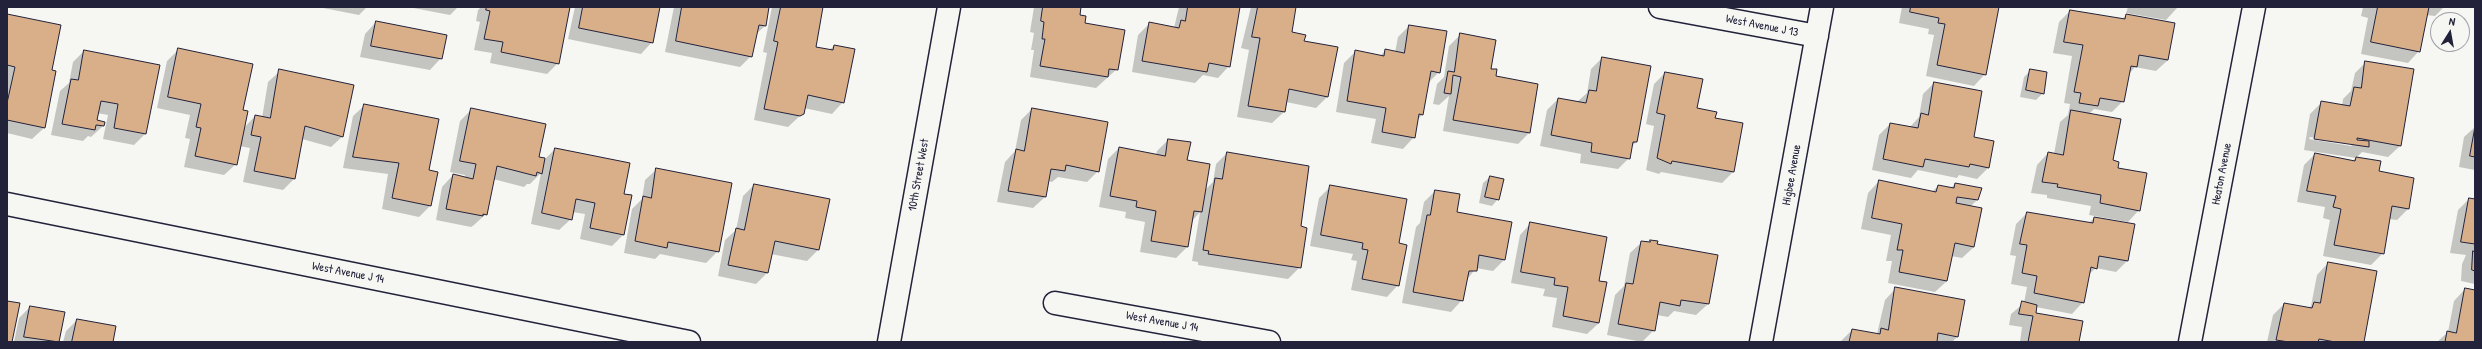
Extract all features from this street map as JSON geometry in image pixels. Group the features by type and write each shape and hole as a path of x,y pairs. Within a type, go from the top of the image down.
{"street":[{"name":"10th Street West","path":"889,342 949,7"},
{"name":"West Avenue J 13","path":"1660,7 1817,36"},
{"name":"Higbee Avenue","path":"1761,342 1822,7"},
{"name":"Heaton Avenue","path":"2190,342 2254,7"},
{"name":"West Avenue J 14","path":"7,204 689,342"},
{"name":"West Avenue J 14","path":"1055,303 1268,342"}],"building":[{"path":"487,7 570,7 559,64 501,52 503,42 484,39 490,11 486,10"},
{"path":"583,7 660,7 653,43 579,28"},
{"path":"682,7 769,7 766,26 759,25 752,57 676,41"},
{"path":"781,7 823,7 816,47 833,50 834,45 855,49 844,103 808,95 804,114 800,116 764,109 778,42 774,41"},
{"path":"1043,7 1081,7 1080,15 1086,16 1085,23 1125,30 1118,70 1109,69 1108,77 1040,66 1045,39 1042,39 1044,22 1041,21"},
{"path":"1188,7 1240,7 1230,67 1209,63 1207,72 1142,61 1149,22 1179,28 1181,20 1185,21"},
{"path":"1258,7 1296,7 1292,32 1306,35 1304,41 1338,47 1328,97 1289,89 1285,112 1248,106 1260,38 1252,37"},
{"path":"1911,7 1999,7 1986,75 1937,65 1945,24 1938,23 1939,18 1910,12"},
{"path":"2378,7 2429,7 2420,52 2371,42"},
{"path":"2070,10 2125,19 2126,14 2175,23 2168,60 2139,55 2137,67 2131,66 2124,102 2100,98 2098,106 2079,103 2081,93 2074,92 2083,45 2064,42"},
{"path":"7,14 61,25 52,70 56,71 45,128 7,120 7,103 15,67 7,65"},
{"path":"376,21 447,35 442,59 371,46"},
{"path":"1409,25 1447,31 1440,73 1431,71 1423,115 1419,114 1415,138 1382,132 1386,108 1347,101 1355,50 1384,56 1385,49 1404,53"},
{"path":"1460,33 1496,40 1491,69 1497,69 1496,76 1538,84 1530,133 1453,120 1461,77 1453,75 1451,94 1444,93 1448,71 1454,72"},
{"path":"178,48 253,64 243,110 248,111 237,165 195,156 201,128 196,127 201,104 168,97"},
{"path":"84,50 160,65 146,134 114,128 118,104 101,101 97,120 105,122 104,126 96,125 95,130 62,124 71,79 78,80"},
{"path":"1602,57 1651,66 1637,142 1633,142 1630,159 1591,152 1592,143 1551,135 1558,98 1586,103 1589,90 1596,91"},
{"path":"2365,61 2414,69 2401,146 2357,138 2357,140 2369,141 2369,147 2314,139 2321,101 2350,106 2354,87 2361,88"},
{"path":"279,69 354,85 343,137 305,126 295,179 254,171 261,137 251,135 255,115 270,118"},
{"path":"2030,69 2047,72 2044,94 2026,90"},
{"path":"1665,72 1703,79 1697,108 1717,112 1715,118 1743,123 1734,172 1672,161 1671,164 1657,158 1665,115 1657,113"},
{"path":"1934,82 1982,91 1974,137 1994,141 1989,168 1970,164 1969,167 1925,159 1923,167 1883,159 1890,123 1918,128 1921,113 1928,115"},
{"path":"364,104 439,119 429,170 438,172 431,206 392,198 399,163 353,157"},
{"path":"471,108 546,124 539,157 545,158 542,174 537,172 536,176 497,166 487,215 483,214 483,216 446,209 453,174 473,179 476,164 460,161"},
{"path":"1032,108 1108,122 1099,172 1066,165 1065,171 1051,169 1046,197 1008,191 1016,149 1024,151"},
{"path":"2071,110 2121,119 2113,160 2119,162 2118,168 2147,173 2140,211 2100,203 2101,195 2057,187 2058,184 2042,182 2048,152 2063,155"},
{"path":"2475,127 2475,157 2470,156"},
{"path":"1168,139 1191,142 1187,160 1210,164 1202,212 1194,211 1188,247 1151,241 1156,211 1136,207 1137,201 1110,196 1119,147 1165,156"},
{"path":"555,148 630,163 624,194 632,195 624,235 590,228 595,203 576,199 572,220 542,213"},
{"path":"1227,152 1309,166 1301,226 1307,228 1301,268 1208,254 1209,251 1203,250 1215,178 1222,179"},
{"path":"2315,153 2355,161 2356,157 2381,161 2379,171 2414,178 2409,209 2392,206 2384,254 2334,245 2341,209 2333,207 2336,196 2307,191"},
{"path":"656,168 732,183 719,252 668,242 667,248 635,241 643,196 651,198"},
{"path":"1490,176 1504,179 1499,200 1485,197"},
{"path":"1879,180 1936,192 1938,185 1954,188 1955,183 1982,188 1978,200 1957,197 1956,203 1982,208 1974,247 1955,243 1947,281 1899,272 1903,250 1897,250 1902,224 1872,218"},
{"path":"754,184 830,199 819,250 775,241 768,273 728,265 736,228 744,230"},
{"path":"1330,185 1407,199 1399,243 1407,245 1399,286 1362,279 1368,250 1362,249 1363,243 1321,235"},
{"path":"1435,190 1460,194 1457,212 1512,222 1505,260 1479,255 1477,271 1469,271 1463,301 1413,292 1427,215 1430,215"},
{"path":"2469,198 2475,199 2475,244 2461,242"},
{"path":"2027,212 2093,223 2094,217 2135,224 2128,261 2099,256 2097,269 2091,267 2084,303 2034,293 2037,276 2022,273 2027,245 2020,244"},
{"path":"1530,222 1607,237 1599,281 1607,282 1599,323 1563,316 1568,287 1554,285 1555,278 1521,272"},
{"path":"1650,240 1658,241 1657,244 1718,255 1709,304 1681,300 1680,306 1660,302 1655,331 1618,324 1626,283 1633,284 1641,241 1650,242"},
{"path":"2473,251 2475,252 2475,271 2472,270"},
{"path":"2328,262 2377,271 2364,342 2335,342 2319,339 2318,342 2289,342 2276,340 2284,303 2312,308 2314,302 2320,303"},
{"path":"1895,287 1965,300 1958,337 1938,333 1937,342 1849,342 1852,329 1880,334 1881,328 1888,330"},
{"path":"2465,288 2475,290 2475,342 2445,342 2447,331 2456,333"},
{"path":"7,301 20,303 12,342 7,342"},
{"path":"2022,301 2037,305 2036,313 2083,321 2079,342 2028,342 2033,316 2019,314"},
{"path":"30,306 65,312 59,342 24,337"},
{"path":"77,319 116,326 113,342 72,342"}]}
